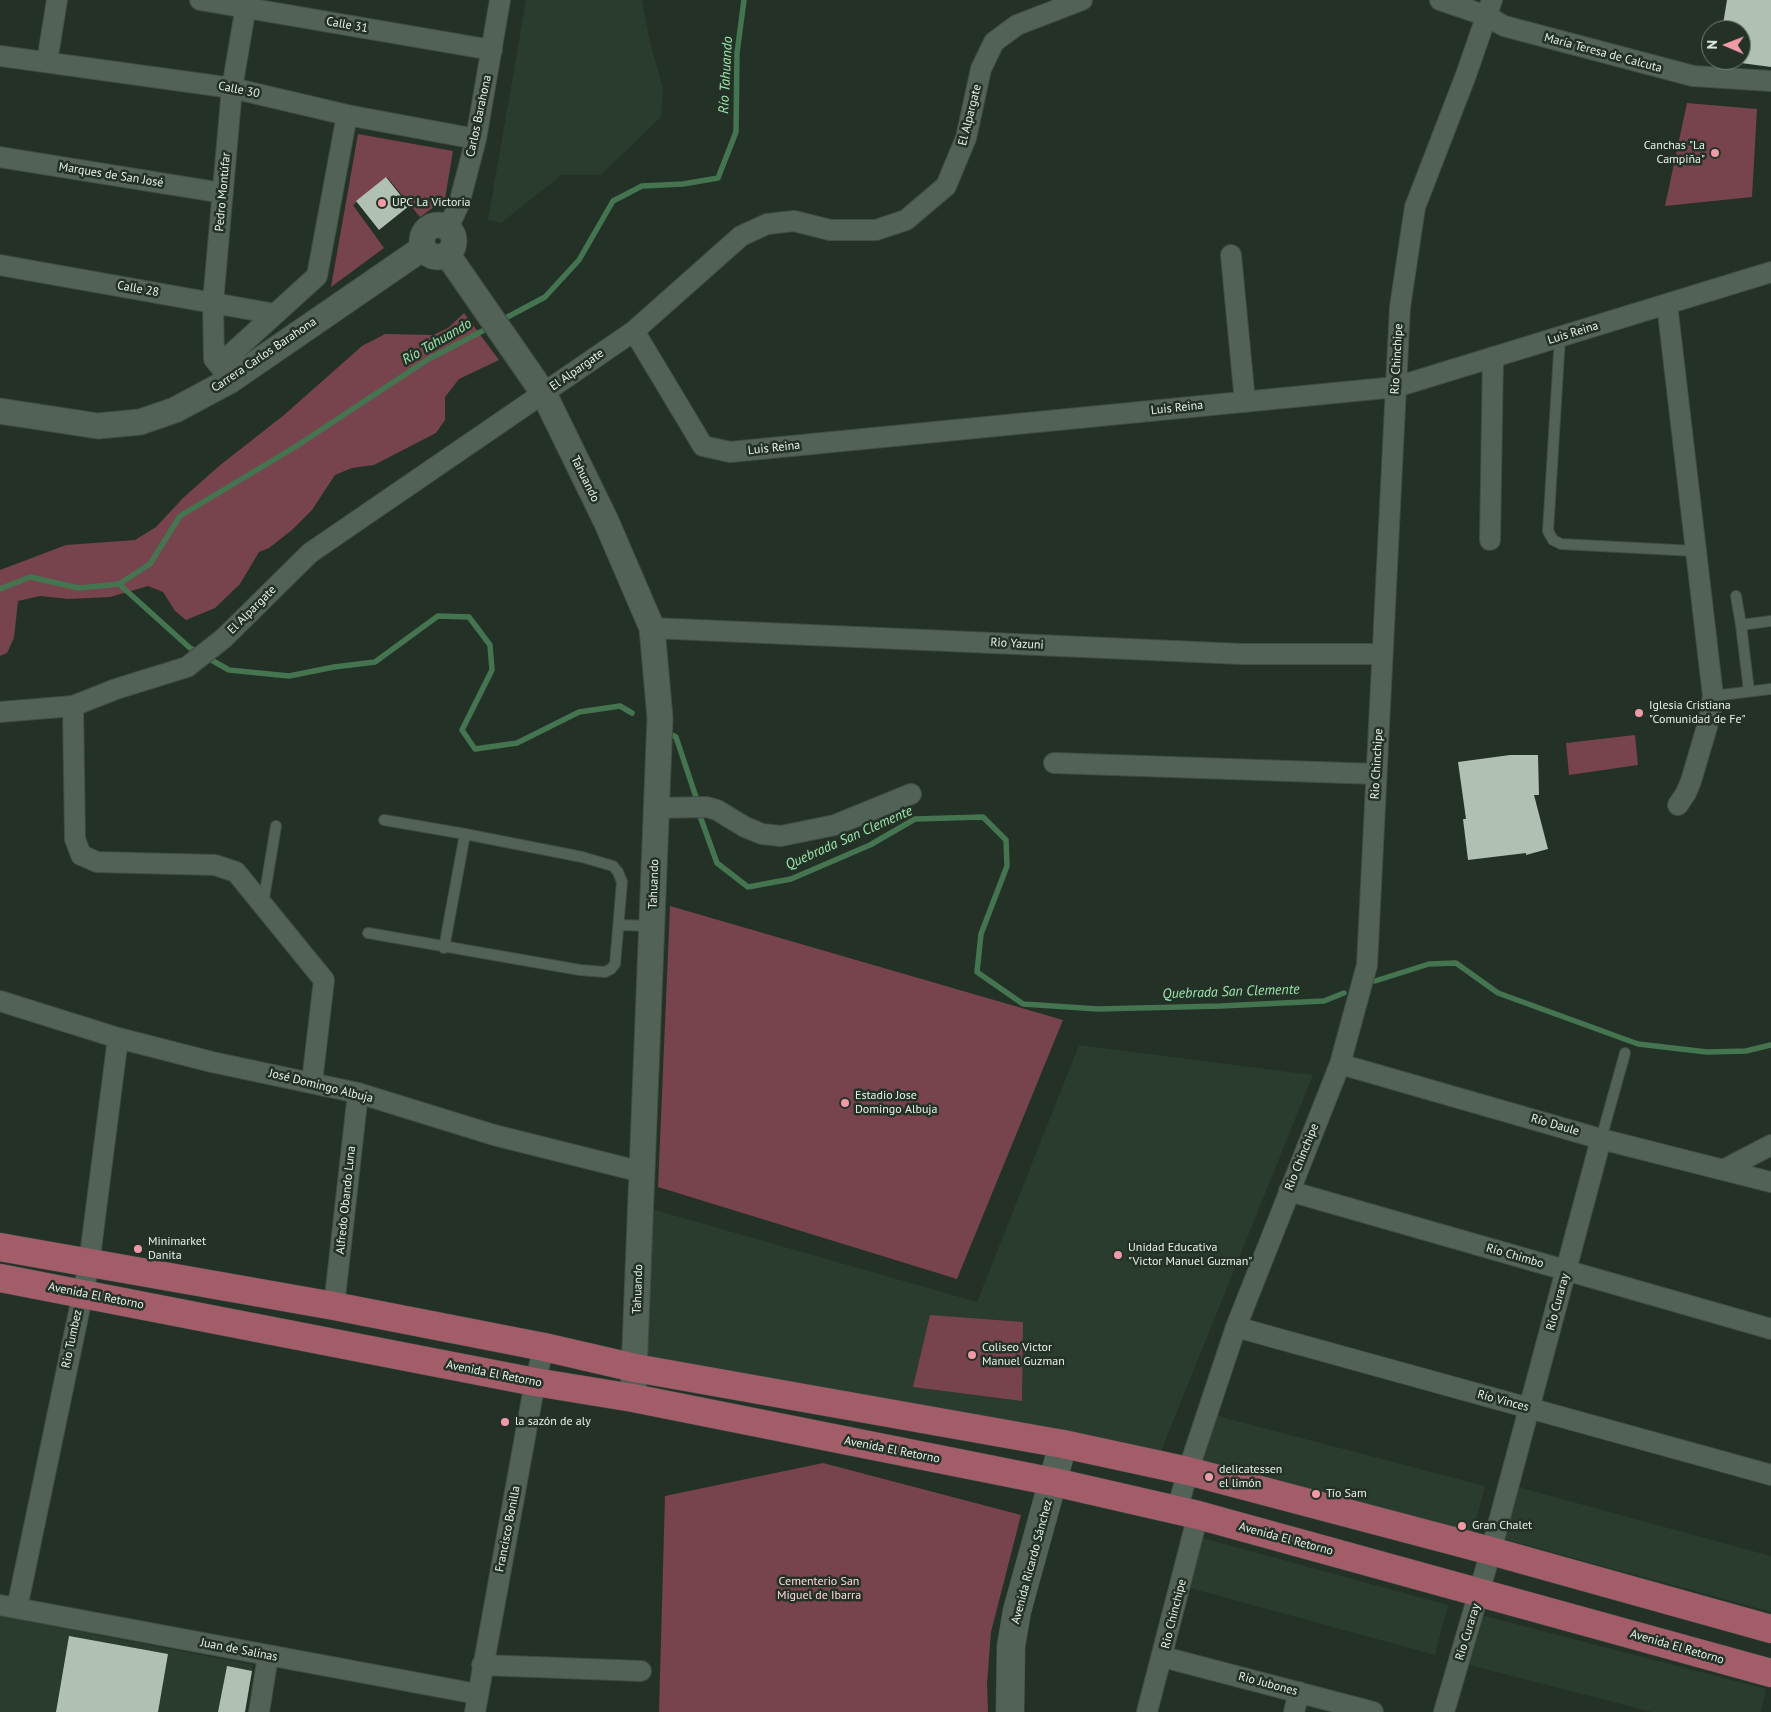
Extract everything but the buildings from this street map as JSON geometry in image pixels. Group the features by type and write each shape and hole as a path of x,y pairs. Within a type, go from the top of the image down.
{"main road":[{"path":"0,1247 334,1306 544,1346 635,1368 1063,1444 1188,1471 1491,1551 1771,1629"},
{"name":"Avenida El Retorno","path":"0,1278 535,1382 633,1398 1054,1482 1188,1512 1771,1673"},
{"name":"Avenida Ricardo Sánchez","path":"1010,1712 1011,1646 1017,1611 1063,1444"}],"street":[{"path":"47,62 58,0"},
{"name":"Calle 31","path":"200,0 247,4 492,50"},
{"name":"Carlos Barahona","path":"448,228 459,204 476,139 500,0"},
{"name":"El Alpargate","path":"0,712 73,706 116,689 187,667 224,638 310,553 539,387 634,331 741,236 767,224 794,220 830,230 876,230 906,220 946,186 966,138 981,70 994,42 1017,25 1082,0"},
{"name":"María Teresa de Calcuta","path":"1440,0 1490,8 1504,26 1693,76 1771,81"},
{"name":"Pedro Montúfar","path":"225,373 214,359 213,302 232,88 247,4"},
{"name":"Rio Chinchipe","path":"1147,1712 1163,1657 1188,1512 1188,1471 1236,1327 1288,1191 1340,1064 1367,965 1400,307 1415,206 1490,8"},
{"name":"Calle 30","path":"0,56 232,88 347,115 476,139"},
{"path":"225,373 276,314 317,276 347,115"},
{"name":"Marques de San José","path":"0,157 223,193"},
{"path":"440,224 448,228 454,238 451,250 442,256 431,256 423,248 422,238 426,229 440,224"},
{"name":"Carrera Carlos Barahona","path":"0,411 98,426 140,422 175,410 225,373 423,248"},
{"name":"Tahuando","path":"447,254 539,387 606,521 652,628 660,718 633,1398"},
{"path":"1231,255 1245,402"},
{"name":"Calle 28","path":"0,265 276,314"},
{"name":"Luis Reina","path":"634,331 703,446 716,451 740,451 1396,387 1771,272"},
{"path":"1667,304 1713,696 1710,720 1691,780 1678,805"},
{"path":"1490,540 1493,357"},
{"name":"Rio Yazuni","path":"652,628 1242,654 1382,654"},
{"path":"73,706 75,839 81,855 97,862 226,867 236,872 324,980 312,1082"},
{"path":"1054,763 1376,774"},
{"path":"656,808 707,807 762,834 782,836 835,825 911,794"},
{"name":"José Domingo Albuja","path":"0,1002 118,1038 212,1062 358,1093 494,1135 642,1172"},
{"name":"Rio Tumbez","path":"8,1606 89,1264 118,1038"},
{"name":"Río Daule","path":"1340,1064 1601,1139 1771,1182"},
{"name":"Alfredo Obando Luna","path":"334,1306 358,1093"},
{"name":"Río Curaray","path":"1491,1551 1601,1139"},
{"path":"1723,1170 1771,1146"},
{"name":"Río Chimbo","path":"1288,1191 1771,1329"},
{"name":"Río Vinces","path":"1236,1327 1771,1475"},
{"name":"Francisco Bonilla","path":"476,1703 535,1382 544,1346"},
{"name":"Rio Curaray","path":"1444,1712 1491,1551"},
{"name":"Juan de Salinas","path":"8,1606 268,1656 476,1703"},
{"path":"259,1712 268,1656"},
{"name":"Rio Jubones","path":"1163,1657 1373,1712"},
{"path":"482,1665 640,1671"},
{"path":"1294,1712 1299,1692"}],"lane":[{"path":"1560,337 1548,530 1553,540 1562,544 1695,551"},
{"path":"1736,596 1749,691"},
{"path":"1741,625 1771,621"},
{"path":"1713,696 1771,689"},
{"path":"368,933 444,948 605,972 615,964 620,925 622,882 613,866 582,857 384,820"},
{"path":"263,905 276,826"},
{"path":"444,948 465,834"},
{"path":"620,925 652,926"},
{"name":"Río Curaray","path":"1601,1139 1625,1053"}],"shaded area":[{"path":"526,0 642,0 650,42 663,89 661,117 601,175 562,175 501,223 488,220"},
{"name":"Unidad Educativa \"Victor Manuel Guzman\"","path":"1079,1045 1313,1075 1159,1456 637,1357 648,1208 977,1302"},
{"path":"1214,1415 1485,1486 1473,1532 1202,1461"},
{"path":"1518,1487 1771,1556 1771,1612 1504,1539"},
{"path":"1199,1537 1448,1605 1435,1655 1186,1587"},
{"path":"1481,1615 1766,1689 1761,1712 1652,1712 1469,1665"},
{"path":"0,1616 253,1665 245,1712 0,1712"}],"green space":[{"name":"Canchas \"La Campiña\"","path":"1687,103 1757,109 1752,197 1665,206"},
{"path":"358,134 453,151 445,199 420,217 387,177 353,205 384,248 331,287"},
{"path":"464,313 499,360 459,379 445,397 445,420 436,433 374,465 352,468 335,475 312,510 292,530 269,548 259,552 240,584 215,608 186,620 175,611 163,592 148,586 110,597 68,599 40,596 18,601 14,638 7,653 0,656 0,570 66,545 135,540 156,527 183,498 219,466 284,415 362,346 385,334 433,335 448,328"},
{"path":"1635,735 1638,765 1569,775 1566,743"},
{"name":"Estadio Jose Domingo Albuja","path":"670,906 1063,1020 957,1279 658,1187"},
{"name":"Coliseo Victor Manuel Guzman","path":"930,1315 1023,1322 1022,1401 913,1387"},
{"name":"Cementerio San Miguel de Ibarra","path":"823,1463 1021,1515 991,1632 987,1684 988,1712 659,1712 665,1496"}],"waterway":[{"name":"Río Tahuando","path":"500,321 545,297 579,260 613,201 642,186 683,184 718,178 736,132 737,53 744,0"},
{"name":"Río Tahuando","path":"0,589 30,577 79,588 119,584 150,564 180,516 295,447 427,360 490,327"},
{"name":"Quebrada San Clemente","path":"119,584 190,648 198,652"},
{"name":"Quebrada San Clemente","path":"206,657 229,670 289,676 334,667 375,662 438,616 469,617 490,645 492,670 462,730 475,749 517,743 579,712 620,706 632,713"},
{"name":"Quebrada San Clemente","path":"672,735 676,737 697,800"},
{"name":"Quebrada San Clemente","path":"700,816 717,863 748,887 791,879 870,845 915,819 983,817 1006,840 1007,866 981,934 977,972 1023,1004 1098,1009 1221,1006 1324,1001 1344,993"},
{"name":"Quebrada San Clemente","path":"1375,981 1429,964 1456,963 1498,993 1638,1044 1707,1052 1746,1051 1771,1045"}],"place":[{"name":"Canchas \"La Campiña\"","path":"1715,153"},
{"name":"UPC La Victoria","path":"382,203"},
{"name":"Iglesia Cristiana \"Comunidad de Fe\"","path":"1639,713"},
{"name":"Estadio Jose Domingo Albuja","path":"845,1103"},
{"name":"Minimarket Danita","path":"138,1249"},
{"name":"Unidad Educativa \"Victor Manuel Guzman\"","path":"1118,1255"},
{"name":"Coliseo Victor Manuel Guzman","path":"972,1355"},
{"name":"la sazón de aly","path":"505,1422"},
{"name":"delicatessen el limón","path":"1209,1477"},
{"name":"Tío Sam","path":"1316,1494"},
{"name":"Gran Chalet","path":"1462,1526"}]}
